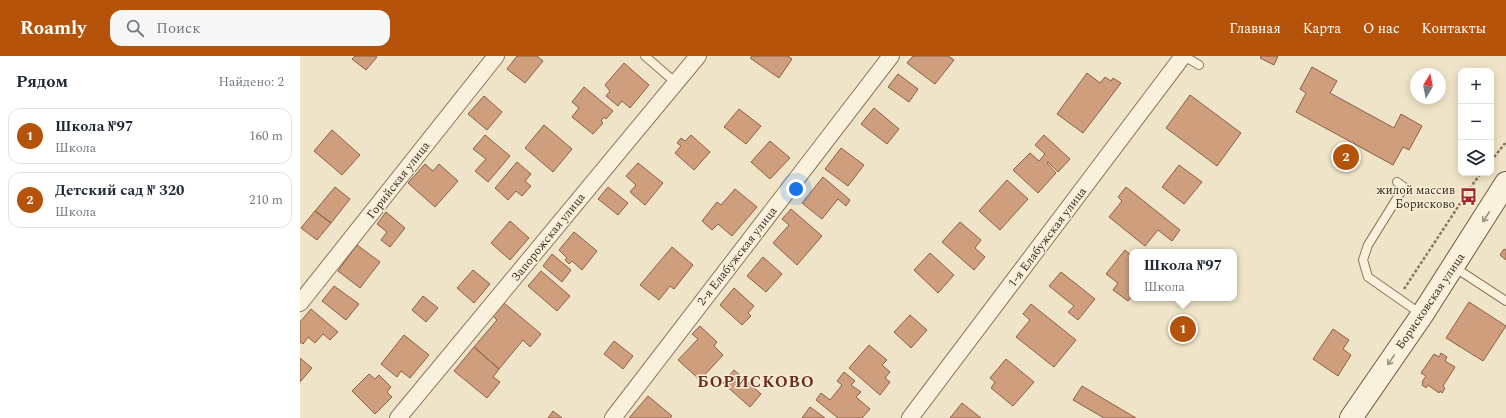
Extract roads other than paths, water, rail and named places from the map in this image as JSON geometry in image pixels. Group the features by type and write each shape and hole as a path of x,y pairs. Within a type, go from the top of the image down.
{"street":[{"name":"Горийская улица","path":"300,303 496,56"},
{"name":"Запорожская улица","path":"398,418 698,56"},
{"name":"2-я Елабужская улица","path":"612,418 891,56"},
{"name":"1-я Елабужская улица","path":"910,418 1184,56"},
{"name":"Борисковская улица","path":"1351,418 1422,315 1506,183"}],"lane":[{"path":"645,56 675,82"},
{"path":"1184,56 1199,65"},
{"path":"1397,182 1404,187 1368,245 1363,260 1368,277 1422,315"},
{"path":"1453,266 1506,301"}],"place":[{"name":"Детский сад № 320","path":"1346,157"},
{"name":"жилой массив Борисково","path":"1468,197"},
{"name":"Школа №97","path":"1183,329"}],"district":[{"name":"БОРИСКОВО","path":"756,381"}]}
